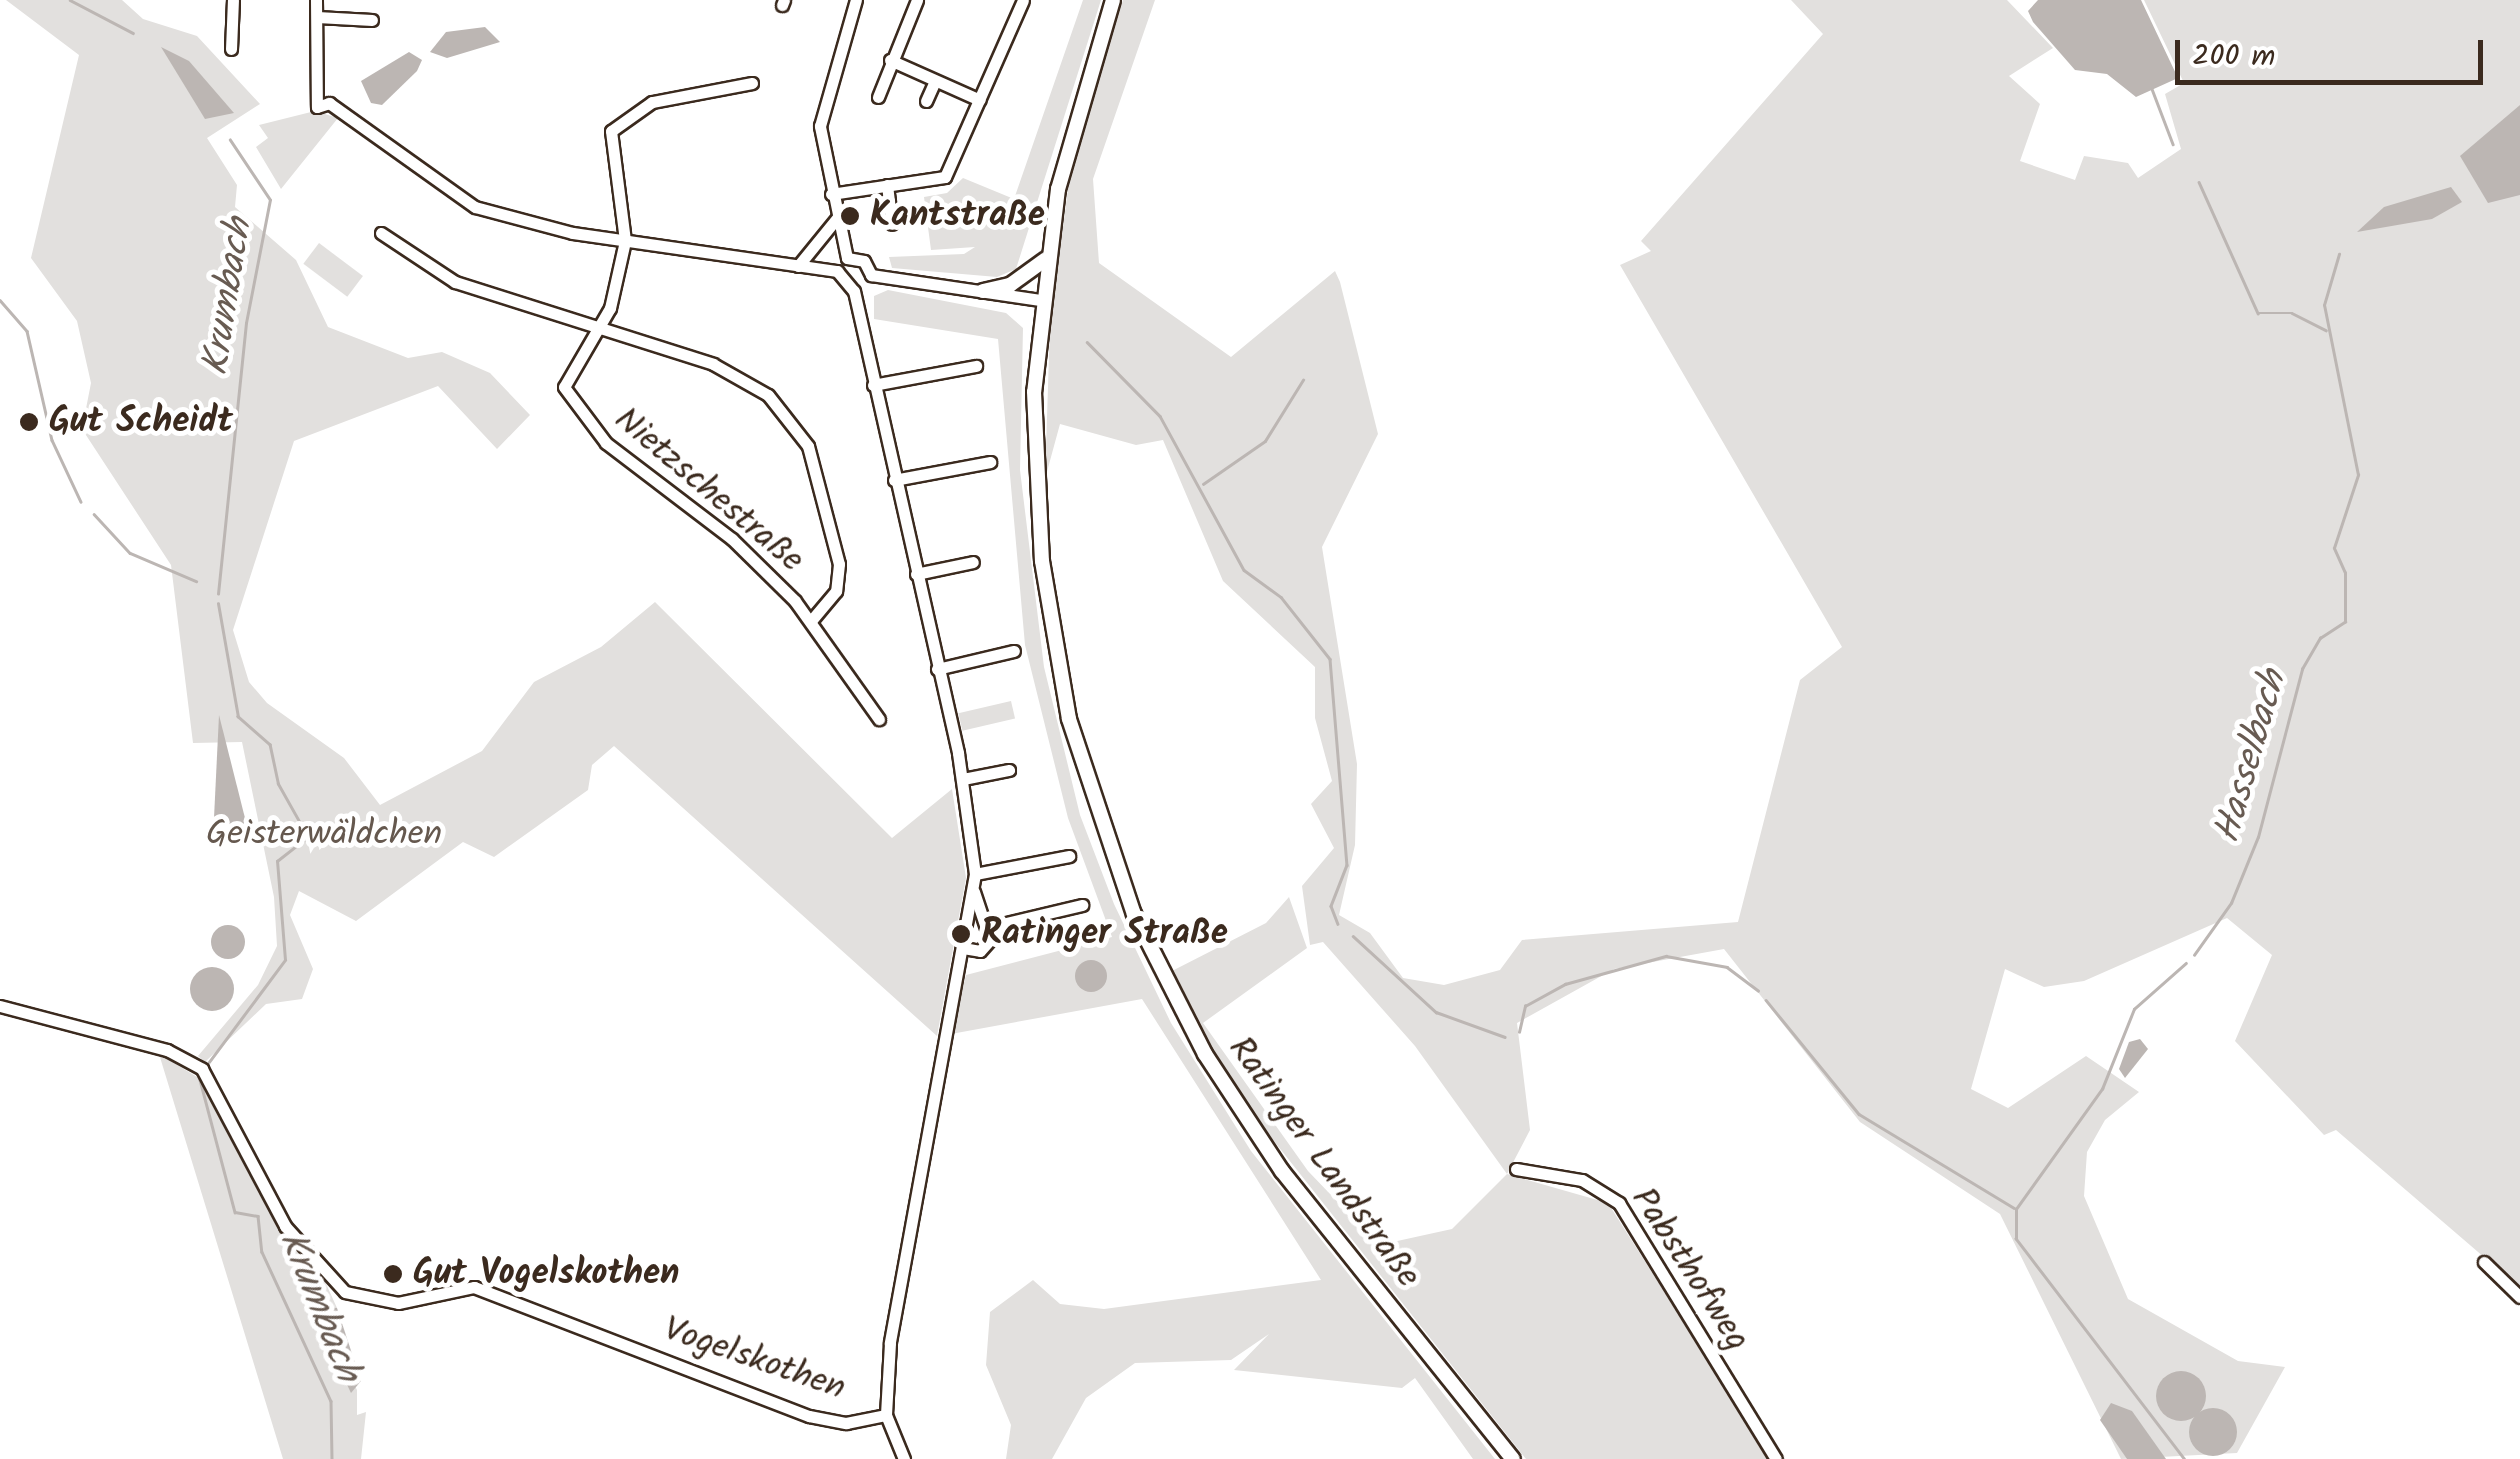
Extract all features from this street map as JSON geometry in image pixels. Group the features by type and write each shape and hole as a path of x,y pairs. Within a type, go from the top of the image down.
{"main road":[{"name":"Ratinger Landstraße","path":"1113,0 1046,259 1040,300 1034,465 1049,617 1084,776 1134,914 1248,1122 1513,1459"},
{"path":"982,291 1010,285 1046,259"}],"street":[{"path":"231,49 233,0"},
{"path":"316,0 317,107 329,103 490,214 626,241 837,272 854,292 963,779 976,874 938,1077 886,1415 904,1459"},
{"path":"837,272 847,258 831,194 822,108 856,0"},
{"path":"878,97 917,0"},
{"path":"831,194 945,177 1022,3 1006,0"},
{"path":"317,18 372,20"},
{"path":"890,60 980,100"},
{"path":"926,101 936,81"},
{"path":"626,241 610,146 619,119 652,102 752,83"},
{"path":"887,185 892,224"},
{"path":"798,266 837,218"},
{"path":"380,232 455,282 733,372 792,420 816,468 839,564 836,592 812,620"},
{"name":"Nietzschestraße","path":"626,241 598,329 566,370 578,414 732,539 812,620 878,720"},
{"path":"847,258 864,261 870,275"},
{"path":"870,275 1040,300"},
{"path":"854,292 870,275"},
{"path":"873,385 976,366"},
{"path":"894,480 990,462"},
{"path":"916,574 973,562"},
{"path":"938,669 1014,651"},
{"path":"963,779 1009,770"},
{"path":"976,874 1069,856"},
{"path":"962,948 987,946 989,927 974,892"},
{"path":"989,927 1082,905"},
{"name":"Vogelskothen","path":"0,1006 167,1050 202,1069 285,1226 345,1292 398,1303 474,1287 809,1416 846,1423 886,1415"},
{"name":"Pabsthofweg","path":"1516,1169 1582,1180 1619,1202 1776,1459"},
{"path":"2484,1262 2520,1297"}],"green space":[{"name":"Geisterwäldchen","path":"6,0 122,0 143,19 197,36 260,104 207,138 237,185 235,207 296,260 328,327 408,358 442,352 490,373 530,415 497,449 438,386 294,441 233,630 249,682 267,703 344,758 380,805 482,751 534,682 601,647 655,602 892,838 952,789 966,878 937,1036 614,746 592,765 588,790 494,857 463,842 356,921 299,891 290,915 313,969 302,999 266,1004 205,1062 198,1056 258,985 277,946 274,897 242,742 193,743 171,565 82,429 91,383 77,321 31,258 79,55"},
{"path":"1083,0 1101,0 1016,269 997,277 892,268 889,257 964,254 975,247 931,250 924,197 947,193 963,178 1014,199"},
{"path":"1123,0 1155,0 1093,179 1099,263 1231,357 1335,271 1340,282 1378,434 1322,547 1357,764 1355,845 1339,915 1370,933 1403,978 1444,985 1500,970 1522,940 1738,922 1800,680 1842,647 1620,265 1651,251 1641,241 1823,34 1791,0 2007,0 2053,48 2009,76 2040,104 2020,161 2075,180 2084,156 2128,163 2138,178 2181,149 2165,94 2184,83 2144,0 2520,0 2520,1288 2336,1130 2324,1135 2235,1041 2272,955 2227,918 2084,981 2044,987 2005,969 1971,1089 2008,1108 2086,1056 2139,1092 2105,1120 2087,1152 2084,1196 2128,1299 2238,1361 2285,1367 2237,1453 2121,1459 2000,1214 1860,1122 1724,949 1614,969 1517,1023 1530,1130 1507,1174 1415,1046 1323,942 1310,945 1302,886 1334,848 1311,804 1332,781 1315,718 1315,667 1223,581 1163,440 1136,445 1060,424 1045,479 1050,325 1072,159"},
{"path":"315,111 338,118 281,189 256,147 268,138 259,125"},
{"path":"319,243 363,276 347,297 303,264"},
{"path":"888,290 1006,313 1023,328 1020,470 1044,667 1080,815 1114,904 1171,1023 1251,1151 1495,1459 1473,1459 1415,1378 1402,1388 1234,1370 1269,1334 1231,1360 1135,1363 1086,1398 1052,1459 1006,1459 1011,1425 986,1365 990,1312 1033,1280 1060,1304 1104,1309 1321,1280 1142,999 951,1034 966,975 1112,937 1068,818 1025,645 998,339 874,319 874,296"},
{"path":"1011,701 1015,719 962,731 958,713"},
{"path":"1289,897 1307,948 1203,1023 1308,1171 1379,1245 1452,1229 1507,1174 1608,1203 1770,1459 1526,1459 1228,1083 1172,971 1266,923"},
{"path":"159,1054 207,1083 278,1226 323,1277 337,1308 319,1311 357,1390 357,1415 366,1412 361,1459 283,1459"}],"shaded area":[{"path":"2038,0 2141,0 2178,78 2136,97 2107,74 2075,70 2033,22 2028,11"},
{"path":"485,27 500,42 447,58 430,52 446,32"},
{"path":"161,47 189,61 234,113 205,119"},
{"path":"409,52 422,60 417,71 382,105 371,103 361,81"},
{"path":"2520,105 2520,195 2488,203 2460,156"},
{"path":"2451,187 2462,202 2432,219 2357,232 2384,207"},
{"path":"219,715 247,826 242,830 214,818"},
{"path":"228,925 240,930 245,942 240,954 228,959 216,954 211,942 216,930"},
{"path":"1091,960 1102,965 1107,976 1102,987 1091,992 1080,987 1075,976 1080,965"},
{"path":"212,967 227,974 234,989 227,1004 212,1011 197,1004 190,989 197,974"},
{"path":"2140,1039 2148,1049 2125,1078 2119,1069 2129,1042"},
{"path":"324,1307 337,1308 361,1381 351,1393 317,1321"},
{"path":"2181,1371 2198,1379 2206,1396 2198,1413 2181,1421 2164,1413 2156,1396 2164,1379"},
{"path":"2111,1403 2132,1411 2166,1459 2127,1459 2100,1420"},
{"path":"2213,1408 2230,1415 2237,1432 2230,1449 2213,1456 2196,1449 2189,1432 2196,1415"}],"waterway":[{"name":"Krumbach","path":"70,0 133,33"},
{"name":"Hasselbach","path":"2152,89 2173,144"},
{"name":"Krumbach","path":"218,594 246,323 270,200 230,140"},
{"name":"Hasselbach","path":"2199,182 2258,313 2292,313 2326,330"},
{"name":"Hasselbach","path":"2194,955 2231,903 2258,837 2302,669 2320,638 2345,622 2345,573 2334,548 2358,475 2324,305 2339,254"},
{"path":"0,300 27,331 52,440 81,502"},
{"path":"1087,342 1160,416 1244,570 1281,597 1330,659 1347,865 1331,906 1338,924"},
{"path":"1203,484 1265,441 1303,380"},
{"path":"94,514 130,553 196,581"},
{"name":"Krumbach","path":"209,1062 285,960 277,861 299,844 301,825 278,784 270,745 238,717 218,604"},
{"path":"300,841 339,834 364,844"},
{"path":"1353,936 1436,1012 1505,1037"},
{"path":"1519,1032 1525,1006 1565,984 1666,956 1727,967 1758,990"},
{"name":"Hasselbach","path":"2184,1459 2016,1239 2016,1209 2102,1089 2134,1009 2186,963"},
{"path":"1766,1000 1859,1114 2014,1208"},
{"name":"Krumbach","path":"199,1076 235,1212 258,1216 262,1252 331,1401 332,1459"}],"place":[{"name":"Kantstraße","path":"850,216"},
{"name":"Gut Scheidt","path":"29,422"},
{"name":"Ratinger Straße","path":"961,934"},
{"name":"Gut Vogelskothen","path":"393,1274"}]}
